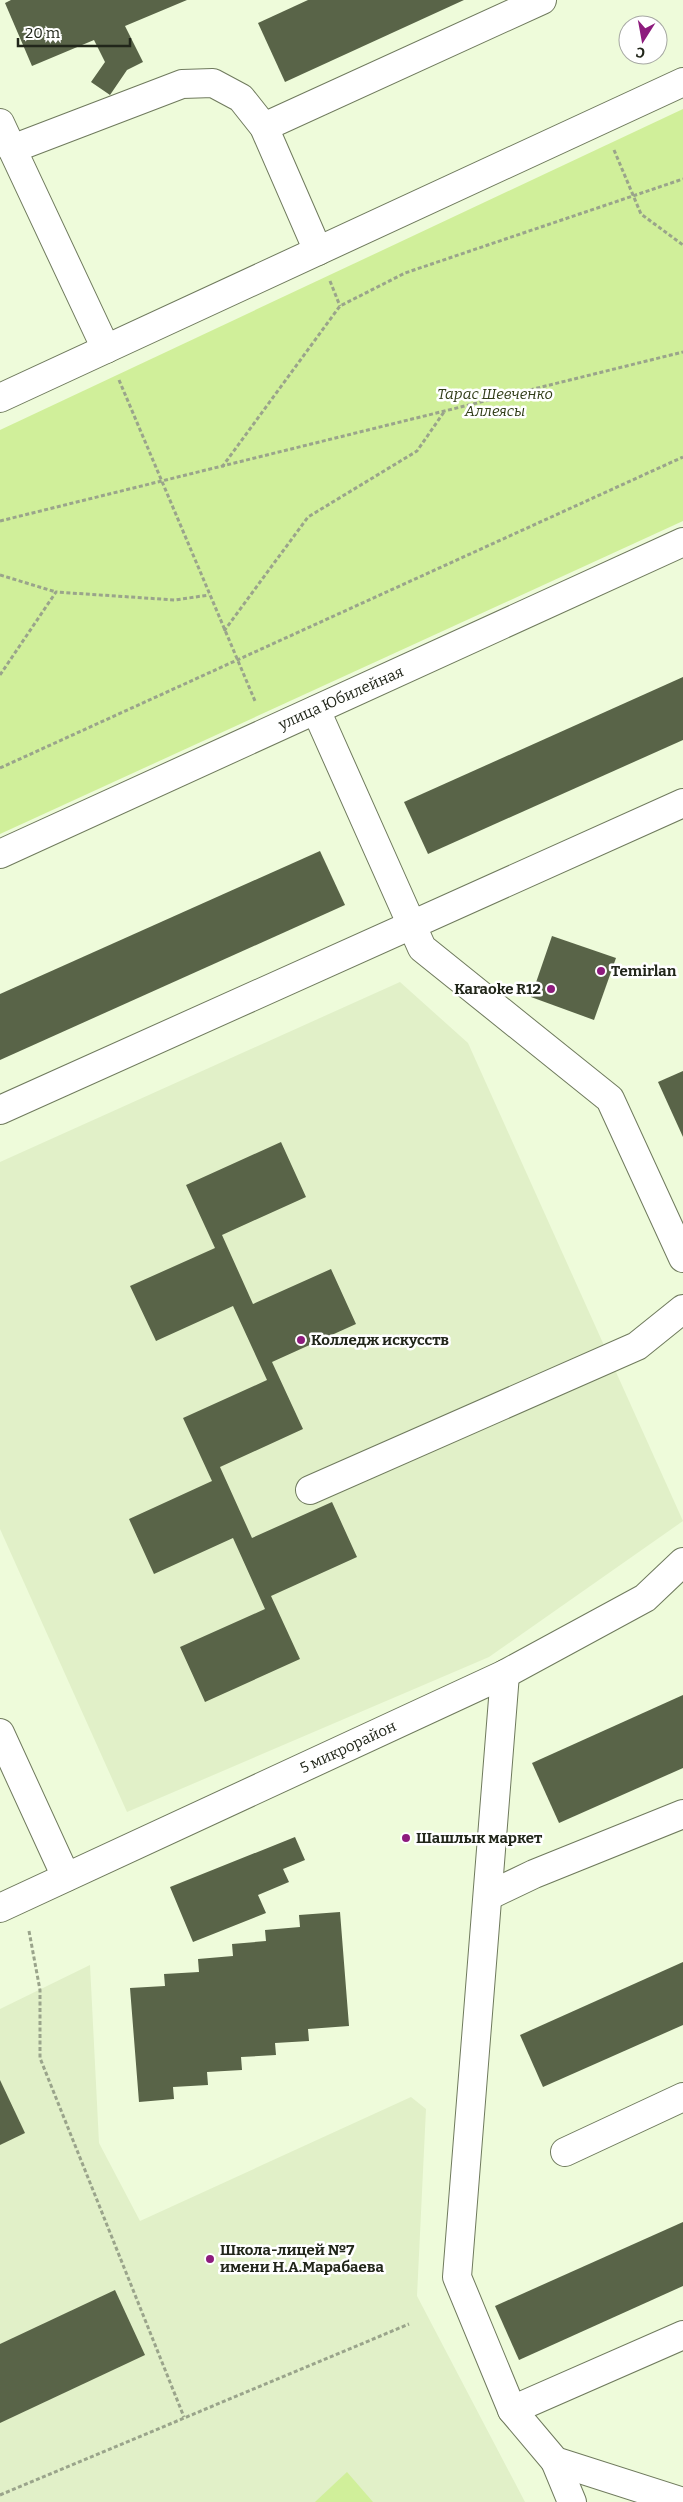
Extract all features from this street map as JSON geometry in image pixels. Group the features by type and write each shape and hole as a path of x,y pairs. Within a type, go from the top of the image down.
{"street":[{"path":"264,127 542,0"},
{"path":"0,398 683,82"},
{"path":"12,149 182,84 213,83 241,98 264,127 318,251"},
{"path":"0,123 106,349"},
{"name":"улица Юбилейная","path":"0,854 683,542"},
{"path":"316,710 422,948 610,1099 683,1258"},
{"path":"0,1110 412,927 683,803"},
{"path":"310,1490 637,1346 683,1309"},
{"name":"5 микрорайон","path":"11,1903 505,1674 645,1598 683,1562"},
{"path":"505,1674 457,2277 512,2410 555,2460 572,2502"},
{"path":"0,1733 66,1877"},
{"path":"488,1896 534,1874 683,1814"},
{"path":"565,2152 683,2097"},
{"path":"512,2410 683,2335"},
{"path":"555,2460 683,2502"}],"path":[{"path":"602,120 641,214 683,245"},
{"path":"222,467 340,306 405,273 683,178"},
{"path":"106,349 224,632 268,731"},
{"path":"0,521 683,352"},
{"path":"224,632 308,517 417,451 445,412"},
{"path":"0,768 236,659 683,458"},
{"path":"0,575 56,592 175,600 209,595"},
{"path":"0,675 56,592"},
{"path":"11,1903 40,1990 40,2058 184,2416"},
{"path":"0,2495 184,2416 409,2324"}],"shaded area":[{"name":"Колледж искусств","path":"400,982 468,1043 683,1521 489,1657 127,1812 0,1529 0,1162"},
{"name":"Школа-лицей №7 имени Н.А.Марабаева","path":"90,1965 99,2143 140,2221 411,2097 426,2109 417,2296 525,2502 0,2502 0,2009"}],"green space":[{"name":"Тарас Шевченко Аллеясы","path":"683,109 683,521 0,834 0,430"},
{"path":"347,2472 373,2502 315,2502"}],"building":[{"path":"11,0 187,0 125,26 143,62 127,70 110,95 91,82 105,62 94,40 32,66 5,3"},
{"path":"308,0 464,0 285,82 258,23"},
{"path":"683,677 683,740 428,854 404,802"},
{"path":"320,851 345,905 0,1060 0,994"},
{"path":"552,936 616,958 594,1020 531,997"},
{"path":"683,1071 683,1137 658,1082"},
{"path":"281,1142 306,1197 222,1235 253,1304 331,1269 356,1324 272,1362 303,1429 220,1467 252,1538 332,1502 357,1557 271,1596 300,1659 205,1702 180,1647 265,1609 233,1538 154,1574 129,1519 212,1481 183,1418 267,1380 233,1306 156,1341 130,1286 215,1248 186,1185"},
{"path":"683,1695 683,1768 559,1823 532,1763"},
{"path":"295,1837 305,1860 283,1869 289,1882 258,1895 266,1913 193,1942 170,1887"},
{"path":"340,1912 349,2026 308,2029 309,2041 275,2043 276,2055 241,2057 242,2070 207,2072 208,2085 173,2087 174,2099 139,2102 130,1988 165,1986 164,1974 199,1972 198,1959 233,1956 232,1944 266,1941 265,1930 300,1927 299,1915"},
{"path":"683,1962 683,2025 543,2087 520,2035"},
{"path":"0,2080 25,2133 0,2145"},
{"path":"683,2222 683,2286 519,2360 495,2306"},
{"path":"115,2290 145,2355 0,2423 0,2344"}],"place":[{"name":"Temirlan","path":"601,971"},
{"name":"Karaoke R12","path":"551,989"},
{"name":"Колледж искусств","path":"301,1340"},
{"name":"Шашлык маркет","path":"406,1838"},
{"name":"Школа-лицей №7 имени Н.А.Марабаева","path":"210,2259"}]}
